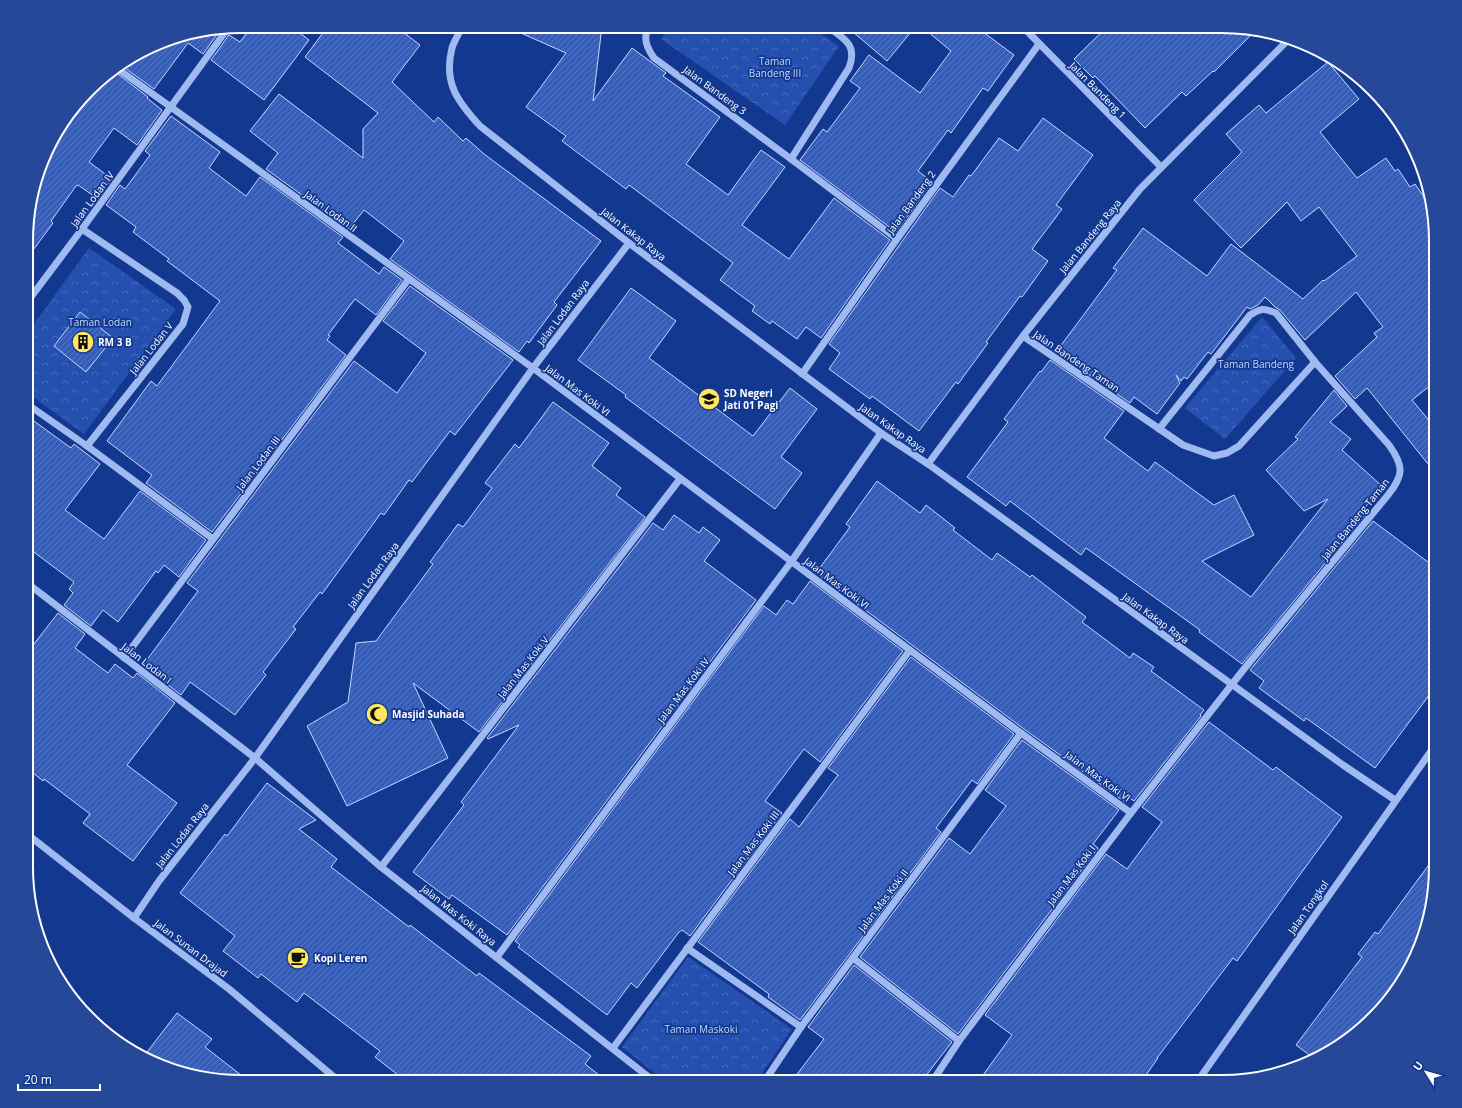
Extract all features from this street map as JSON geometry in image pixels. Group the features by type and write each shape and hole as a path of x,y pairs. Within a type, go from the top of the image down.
{"street":[{"name":"Jalan Kakap Raya","path":"460,33 452,48 449,72 453,92 463,107 480,126 629,243 881,433 928,464 1343,765 1396,800"},
{"name":"Jalan Bandeng 3","path":"647,33 646,40 648,48 654,58 897,239"},
{"path":"791,159 851,63 852,48 848,42 836,33"},
{"name":"Jalan Bandeng 1","path":"1029,33 1161,167"},
{"name":"Jalan Lodan IV","path":"33,294 224,34"},
{"name":"Jalan Bandeng Raya","path":"928,464 1023,336 1140,189 1284,43"},
{"name":"Jalan Bandeng 2","path":"802,374 897,239 1039,44"},
{"name":"Jalan Lodan II","path":"121,71 408,280 533,368"},
{"name":"Jalan Lodan V","path":"82,229 177,293 188,307 183,324 87,446"},
{"name":"Jalan Lodan Raya","path":"134,918 159,881 255,758 533,368 629,243"},
{"name":"Jalan Lodan III","path":"124,658 408,280"},
{"name":"Jalan Bandeng Taman","path":"1159,429 1250,315 1259,309 1268,310 1276,313 1315,362 1389,445 1398,458 1400,477 1388,495 1232,685"},
{"name":"Jalan Bandeng Taman","path":"1023,336 1183,445 1214,456 1227,453 1239,446 1315,362"},
{"name":"Jalan Mas Koki VI","path":"533,368 791,562 1131,813"},
{"path":"33,408 214,539"},
{"name":"Jalan Mas Koki IV","path":"497,957 791,562 881,433"},
{"name":"Jalan Mas Koki V","path":"381,867 680,479"},
{"name":"Jalan Lodan I","path":"33,588 255,758"},
{"name":"Jalan Mas Koki III","path":"613,1048 910,650"},
{"name":"Jalan Mas Koki I","path":"936,1075 958,1041 1131,813 1232,685"},
{"name":"Jalan Mas Koki II","path":"769,1075 801,1027 1021,733"},
{"name":"Jalan Tongkol","path":"1202,1075 1429,754"},
{"name":"Jalan Mas Koki Raya","path":"255,758 381,867 646,1075"},
{"name":"Jalan Sunan Drajad","path":"33,839 134,918 229,989 332,1075"},
{"path":"687,948 801,1027"},
{"path":"853,958 958,1041"}],"green space":[{"name":"Taman Bandeng III","path":"665,33 820,33 839,46 785,125 661,39"},
{"name":"Taman Lodan","path":"89,248 176,309 84,434 33,397 33,325"},
{"name":"Taman Bandeng","path":"1262,317 1296,358 1225,439 1185,408"},
{"name":"Taman Maskoki","path":"688,957 792,1029 761,1075 657,1075 622,1047"}],"building":[{"path":"247,33 300,33 309,40 264,100 211,60 229,35 240,42"},
{"path":"323,33 404,33 420,45 392,82 434,122 438,117 463,141 466,138 484,154 601,241 554,302 557,305 529,343 527,341 519,352 390,259 404,241 364,210 349,229 266,169 278,153 250,131 279,94 363,158 363,129 378,113 305,57"},
{"path":"521,33 601,33 593,101 632,48 666,73 663,76 720,117 686,164 728,195 761,150 785,167 742,225 789,259 834,198 890,240 821,338 806,327 797,339 772,321 770,324 752,311 755,306 720,280 733,263 629,185 626,189 562,141 566,136 526,107 566,53"},
{"path":"854,33 910,33 887,61"},
{"path":"929,33 984,33 1014,55 988,91 983,88 951,133 948,130 918,171 932,182 896,232 800,160 823,129 827,132 860,88 850,81 869,55 920,93 951,51"},
{"path":"1101,33 1234,33 1251,35 1214,72 1213,71 1186,96 1182,92 1145,128 1095,76 1093,78 1074,59"},
{"path":"217,35 203,54 188,43 154,89 125,68 149,54 174,44"},
{"path":"1327,63 1359,99 1320,132 1357,178 1386,158 1395,171 1398,169 1410,187 1415,184 1424,197 1429,228 1429,387 1412,400 1429,421 1429,465 1367,388 1355,399 1335,376 1377,337 1374,333 1383,327 1356,292 1305,340 1280,310 1265,297 1258,305 1250,309 1247,307 1211,354 1208,352 1187,379 1184,377 1181,381 1176,375 1180,383 1157,414 1134,397 1130,403 1056,352 1117,270 1113,268 1143,228 1207,276 1231,244 1303,299 1323,280 1324,281 1357,256 1319,207 1301,221 1287,202 1241,248 1194,200 1242,152 1226,134 1259,105 1266,113"},
{"path":"118,74 148,97 147,98 162,110 137,145 114,128 89,162 112,179 98,199 78,185 76,186 51,221 53,223 33,250 33,228 37,201 44,174 54,149 68,126 85,104 94,94"},
{"path":"171,116 220,152 209,168 246,196 260,177 343,237 338,243 379,274 384,267 402,280 376,315 355,299 328,335 330,336 327,340 346,355 212,532 146,483 152,475 107,441 151,381 157,386 220,301 167,261 169,259 133,232 136,227 106,205 120,185 125,189 150,155 145,151"},
{"path":"1043,118 1093,155 1056,205 1062,209 1032,249 1048,261 1022,297 1020,296 986,342 988,343 958,384 956,382 919,431 872,396 870,399 829,369 840,353 829,344 940,188 953,197 969,175 971,176 999,138 1018,151"},
{"path":"410,286 513,360 455,435 450,431 412,482 409,480 384,515 381,513 322,594 320,592 293,627 296,629 263,672 266,675 235,715 190,682 181,695 143,665 198,591 187,583 354,361 397,393 426,353 383,321"},
{"path":"631,288 676,321 649,358 753,436 790,388 817,409 781,457 802,473 775,509 578,360"},
{"name":"RM 3 B","path":"80,312 113,338 86,372 54,346"},
{"path":"1050,360 1124,411 1104,438 1148,471 1155,462 1214,505 1234,495 1254,535 1202,561 1251,597 1328,499 1304,511 1266,470 1298,439 1295,437 1334,390 1347,406 1330,422 1351,439 1342,450 1383,487 1361,512 1365,515 1242,664 1199,632 1200,630 1086,548 1081,555 1010,501 1006,506 967,477 1008,422 1004,419"},
{"path":"553,402 609,443 592,466 621,488 616,495 645,517 479,732 413,683 448,758 347,806 307,726 348,702 356,643 376,641 433,564 430,562 458,524 463,527 492,488 485,483 515,444 519,448"},
{"path":"33,420 71,448 74,444 100,464 65,510 104,539 140,491 206,540 179,577 164,565 158,573 156,571 118,622 103,610 91,626 64,605 73,593 69,589 74,582 33,551"},
{"path":"877,481 920,513 926,505 955,528 953,530 992,560 997,553 1030,577 1032,575 1086,617 1082,622 1130,658 1133,653 1154,667 1151,671 1204,710 1200,715 1201,716 1134,801 1128,797 1125,802 1024,729 816,573 850,527 846,524"},
{"path":"674,515 699,533 703,527 720,540 704,561 756,600 507,935 452,895 449,899 413,872 464,805 461,802 519,725 488,739 487,738 653,523 663,530"},
{"path":"1373,521 1429,563 1429,695 1375,768 1306,718 1304,721 1259,688 1264,681 1250,670"},
{"path":"810,581 903,651 820,762 804,749 765,801 782,813 690,936 682,930 679,932 637,988 631,983 607,1015 518,947 520,945 515,941 764,606 776,615 787,600 793,604"},
{"path":"58,613 85,634 75,648 108,673 115,664 133,678 137,673 175,703 127,765 177,803 133,861 83,823 90,814 44,779 43,781 33,773 33,645"},
{"path":"911,657 1014,734 977,784 972,780 936,828 941,832 800,1020 768,997 769,994 698,942 790,819 799,827 838,775 828,768"},
{"path":"1209,722 1273,770 1276,767 1342,817 1237,961 1233,958 1157,1058 1146,1075 983,1075 1012,1035 985,1015 1106,854 1127,869 1162,822 1142,807"},
{"path":"1022,740 1119,810 1093,844 1098,848 958,1034 860,957 949,838 970,854 1006,806 985,790"},
{"path":"267,783 316,820 299,829 337,859 331,867 409,927 410,925 477,976 479,973 591,1056 585,1064 599,1075 398,1075 375,1057 380,1051 304,993 297,1002 261,974 258,978 223,951 235,936 180,893 225,834 227,836"},
{"path":"1429,865 1429,880 1422,921 1408,959 1401,971 1386,993 1368,1014 1336,1040 1310,1055 1296,1045 1362,957 1358,954 1375,932 1378,934"},
{"path":"854,965 952,1042 926,1075 796,1075 824,1039 808,1027"},
{"path":"177,1013 212,1039 205,1047 241,1075 228,1075 187,1068 147,1053"}],"place":[{"name":"RM 3 B","path":"83,342"},
{"name":"SD Negeri Jati 01 Pagi","path":"709,399"},
{"name":"Masjid Suhada","path":"377,714"},
{"name":"Kopi Leren","path":"298,958"}]}
